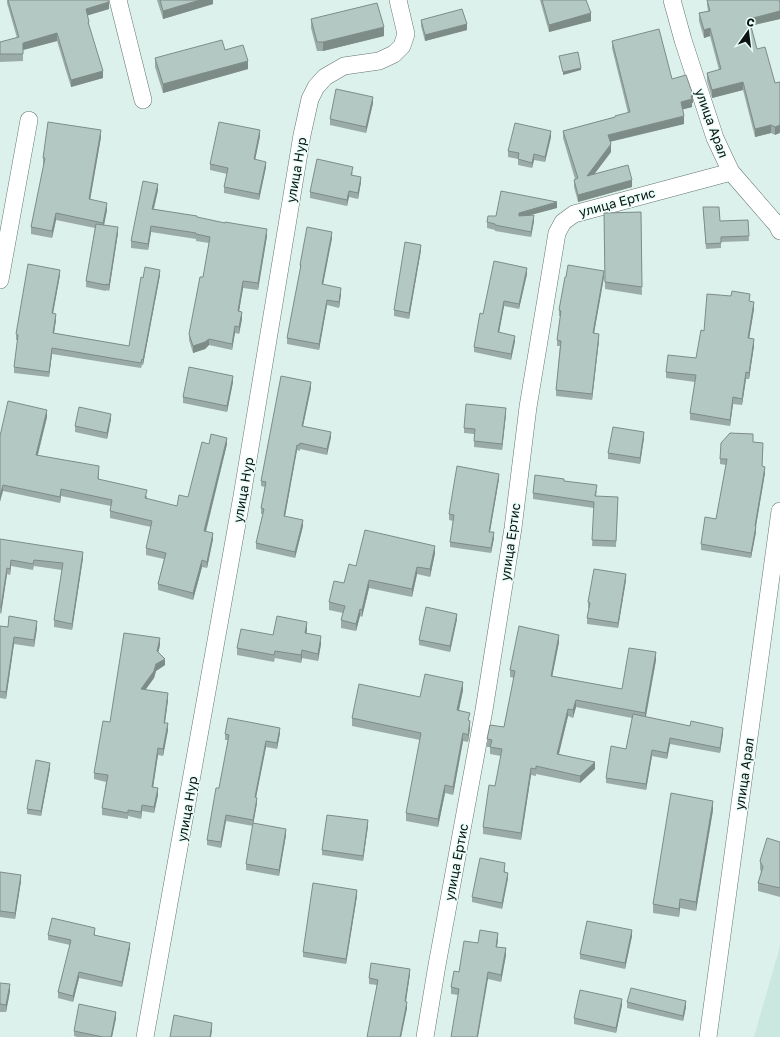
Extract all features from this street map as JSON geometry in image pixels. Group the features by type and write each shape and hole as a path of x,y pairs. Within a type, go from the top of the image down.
{"street":[{"path":"118,0 143,100"},
{"name":"улица Нур","path":"145,1037 242,496 302,135 310,99 316,87 325,77 344,66 379,61 394,54 402,46 406,34 398,0"},
{"name":"улица Арал","path":"672,0 683,40 715,138 731,172 780,231"},
{"path":"0,280 29,120"},
{"name":"улица Ертис","path":"425,1037 484,710 513,528 528,407 557,232 563,222 574,214 731,172"},
{"name":"улица Арал","path":"708,1037 780,511"}],"shaded area":[{"path":"780,946 780,1037 754,1037"}],"building":[{"path":"8,0 108,0 109,2 86,9 88,22 103,71 71,80 57,33 23,43 23,54 0,54 0,42 19,37"},
{"path":"160,0 200,0 163,11"},
{"path":"542,0 586,0 591,13 549,25"},
{"path":"707,0 779,0 780,11 749,19 757,49 765,47 775,83 780,82 780,125 775,127 771,125 755,129 743,82 712,90 707,73 721,69 710,28 704,30 699,13 710,11"},
{"path":"377,3 384,27 323,42 317,42 311,19"},
{"path":"462,9 467,24 425,35 421,20"},
{"path":"659,29 672,79 686,75 693,95 691,96 692,99 681,102 684,116 608,135 611,144 587,176 628,165 632,180 578,195 574,180 578,178 563,131 630,112 612,41"},
{"path":"222,40 225,50 243,45 248,61 163,84 155,58"},
{"path":"578,52 581,68 563,72 559,56"},
{"path":"336,89 373,97 366,127 330,119"},
{"path":"48,122 101,130 89,199 107,203 103,223 56,213 52,231 31,227 45,158 43,158"},
{"path":"219,122 260,130 254,159 266,162 259,194 224,187 228,168 210,164"},
{"path":"515,123 551,131 545,157 534,154 532,163 518,159 519,153 508,151"},
{"path":"317,159 353,167 351,175 361,177 358,193 349,191 347,200 310,192"},
{"path":"143,181 158,184 152,209 197,216 225,223 267,229 258,283 243,281 238,311 242,312 239,327 235,326 232,344 209,339 193,346 189,334 200,277 203,277 210,237 196,233 151,226 148,244 131,241"},
{"path":"501,191 557,202 519,213 519,216 534,215 531,232 495,225 487,222 488,216 496,216"},
{"path":"703,207 719,207 720,221 748,220 749,236 721,237 721,243 706,244"},
{"path":"641,212 642,287 605,282 604,213"},
{"path":"96,224 118,227 109,285 86,281"},
{"path":"307,227 332,232 322,284 341,288 339,302 327,300 319,344 287,338"},
{"path":"405,242 421,245 409,313 394,310"},
{"path":"494,261 527,268 519,304 504,301 498,332 515,336 511,354 474,347 480,313 483,314"},
{"path":"28,264 60,270 52,313 56,314 53,333 129,346 141,277 143,278 145,267 160,270 143,360 142,359 141,363 52,348 49,372 14,367 18,335 16,334"},
{"path":"568,265 604,271 593,333 599,334 592,394 556,390 561,341 557,340 561,311 559,310"},
{"path":"732,291 750,294 749,301 754,302 748,338 754,339 749,373 746,372 742,399 733,397 730,420 690,413 696,375 666,372 668,355 696,358 701,330 704,331 707,294 731,296"},
{"path":"189,367 233,376 227,406 183,397"},
{"path":"281,376 311,382 302,426 331,432 327,449 300,443 300,445 297,445 284,516 303,520 295,552 256,543 264,509 261,508 266,482 261,481"},
{"path":"8,401 47,410 36,455 99,466 98,479 147,490 145,498 177,506 179,495 188,497 202,442 209,444 211,434 227,438 204,531 213,533 207,562 202,560 193,593 158,584 166,553 146,548 152,521 110,511 112,500 61,489 60,497 3,485 0,496 0,436"},
{"path":"466,404 506,408 502,444 474,441 475,429 464,428"},
{"path":"79,407 111,414 107,433 75,426"},
{"path":"613,427 644,432 640,458 608,453"},
{"path":"730,433 753,434 753,442 763,443 762,466 765,467 751,553 701,544 705,517 716,519 727,459 720,459 721,443"},
{"path":"457,466 499,474 489,532 494,532 491,548 450,542 454,515 449,514"},
{"path":"535,475 564,479 564,481 597,485 595,496 618,497 616,541 592,540 594,502 533,493"},
{"path":"365,530 435,546 430,569 417,567 412,589 369,580 362,610 360,609 356,624 341,620 345,606 329,602 334,581 344,583 349,564 356,566"},
{"path":"0,539 83,552 72,624 54,620 63,563 34,560 33,564 11,560 10,569 7,568 0,607"},
{"path":"594,569 626,574 618,623 587,618 590,603 588,602"},
{"path":"426,607 457,614 450,646 419,640"},
{"path":"9,616 37,621 34,640 14,637 6,692 0,691 0,626 8,627"},
{"path":"277,616 307,622 305,633 321,636 318,654 302,650 301,655 275,651 274,655 237,648 241,629 273,635"},
{"path":"519,626 559,635 551,676 622,689 629,648 656,652 645,713 576,700 573,710 568,709 557,754 595,762 580,776 536,766 536,769 531,768 521,833 483,827 489,785 495,786 502,749 490,747 492,740 487,739 490,725 504,727 515,671 510,670"},
{"path":"124,633 160,638 157,651 165,659 156,664 154,671 141,689 168,693 164,723 168,723 163,749 158,748 152,787 158,788 154,807 142,805 141,812 128,810 128,813 102,808 108,775 94,773 103,721 110,722"},
{"path":"425,674 463,682 457,710 470,713 468,720 470,721 468,735 463,733 453,787 445,785 438,819 406,813 421,733 352,718 359,684 420,697"},
{"path":"633,714 690,726 691,721 723,728 720,748 670,738 667,753 652,750 646,784 606,778 611,746 626,749"},
{"path":"228,718 280,728 277,743 266,741 255,797 257,798 253,820 226,815 221,842 207,840 216,788 219,788 229,735 225,734"},
{"path":"36,760 50,763 41,811 27,809"},
{"path":"671,793 713,801 696,902 680,899 679,909 653,904"},
{"path":"327,815 368,820 363,856 322,850"},
{"path":"253,823 286,829 279,870 246,864"},
{"path":"767,838 780,842 780,888 758,883 763,867 760,861"},
{"path":"480,858 505,863 504,872 508,873 502,903 472,897"},
{"path":"0,872 21,875 15,913 0,911"},
{"path":"313,883 357,890 346,959 303,952"},
{"path":"52,918 95,928 94,935 130,943 122,982 79,972 73,996 58,992 71,940 48,935"},
{"path":"587,921 632,930 625,963 580,954"},
{"path":"480,930 498,933 496,947 506,948 501,975 488,972 477,1037 451,1037 459,989 451,987 454,971 459,972 464,941 478,943"},
{"path":"371,963 410,969 405,1001 407,1002 400,1037 367,1037 378,980 369,978"},
{"path":"0,983 10,984 6,1005 0,1004"},
{"path":"631,988 686,1001 683,1016 627,1002"},
{"path":"580,990 622,999 616,1028 574,1018"},
{"path":"79,1004 116,1012 111,1037 103,1037 74,1031"},
{"path":"174,1015 212,1023 210,1037 170,1037"}]}
